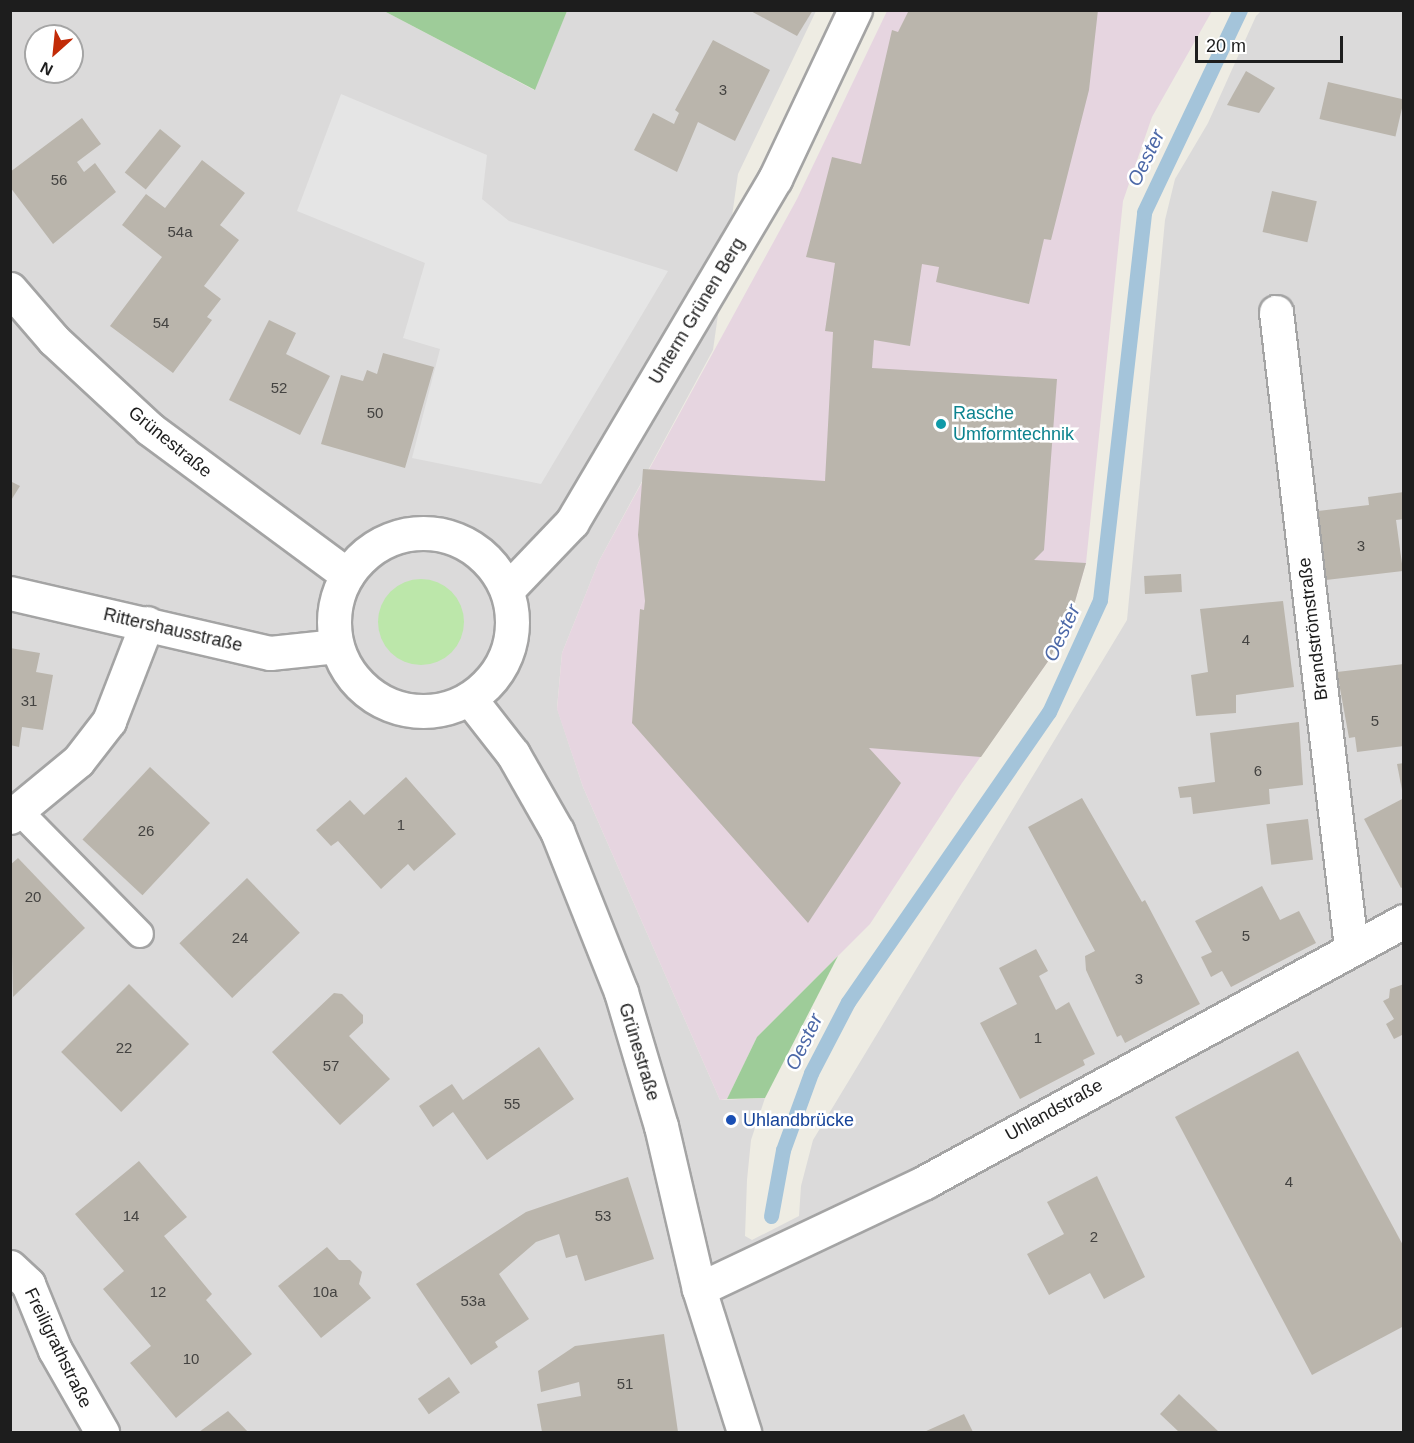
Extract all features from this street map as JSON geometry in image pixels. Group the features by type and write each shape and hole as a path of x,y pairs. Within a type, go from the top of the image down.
{"street":[{"name":"Unterm Grünen Berg","path":"507,590 572,522 775,179 855,10"},
{"name":"Grünestraße","path":"10,289 54,340 150,429 346,575"},
{"name":"Brandströmstraße","path":"1276,312 1351,946"},
{"path":"417,533 445,535 471,546 493,565 507,590 513,614 512,639 503,663 489,683 470,699 448,708 425,711 380,700 361,686 337,646 334,622 337,598 346,575 364,554 389,539 417,533"},
{"name":"Rittershausstraße","path":"10,593 270,653 337,646"},
{"path":"15,815 78,761 109,721 147,623"},
{"name":"Grünestraße","path":"470,699 513,754 557,831 621,992 661,1126 699,1289 744,1432"},
{"name":"Uhlandstraße","path":"699,1289 925,1182 1351,946 1404,921"},
{"name":"Freiligrathstraße","path":"10,1268 28,1284 55,1350 102,1432"}],"lane":[{"path":"15,815 140,934"}],"shaded area":[{"path":"1262,10 1403,11 1403,1432 11,1432 10,11 384,11 534,90 567,11 816,11 738,174 713,350 599,561 562,653 557,708 583,787 720,1100 765,1098 751,1140 747,1180 745,1236 752,1240 799,1216 801,1186 813,1140 1127,620 1165,220 1175,179 1208,123 1256,16"},
{"name":"Rasche Umformtechnik","path":"887,11 1212,11 1152,117 1123,201 1086,563 1072,612 1049,660 962,783 870,924 757,1037 727,1099 720,1100 583,787 557,709 562,653 599,561 797,199"},
{"path":"341,94 487,155 482,199 509,221 668,271 541,484 412,458 440,349 403,338 425,263 297,211"}],"green space":[{"path":"384,11 567,11 535,90"},
{"path":"421,579 445,586 457,598 464,622 457,646 445,658 421,665 397,658 385,646 378,622 385,598 397,586"},
{"path":"838,956 765,1098 727,1099 757,1037"}],"building":[{"path":"749,10 813,10 797,36"},
{"name":"Rasche Umformtechnik","path":"909,10 1098,10 1089,90 1051,240 1044,239 1029,304 936,282 939,267 922,264 910,346 874,340 872,368 1057,379 1044,550 1034,560 1086,563 1072,612 1049,660 981,757 869,748 901,783 808,923 632,723 640,609 644,610 645,601 638,535 643,469 825,481 833,332 825,331 835,263 806,257 832,157 861,164 892,30 898,32"},
{"path":"713,40 770,70 735,141 698,122 677,172 634,150 653,113 674,124 679,113 675,110"},
{"path":"1246,71 1275,88 1259,113 1227,105"},
{"path":"1328,82 1404,100 1395,137 1319,119"},
{"path":"82,118 101,144 77,162 84,172 95,163 116,192 53,244 10,187 10,172"},
{"path":"160,129 181,146 146,190 125,173"},
{"path":"202,160 245,193 220,225 239,240 204,286 221,299 207,317 212,320 173,373 110,326 162,257 122,225 146,194 165,208"},
{"path":"1272,191 1317,201 1307,242 1263,232"},
{"path":"269,320 296,333 286,354 330,376 300,435 229,400"},
{"path":"383,353 434,367 405,468 321,444 341,375 363,381 367,370 377,374"},
{"path":"10,481 20,486 10,502"},
{"path":"1404,492 1404,519 1396,520 1403,571 1326,580 1318,511 1369,505 1368,497"},
{"path":"1181,574 1182,592 1145,594 1144,576"},
{"path":"1283,601 1294,687 1236,695 1236,713 1196,716 1191,675 1208,672 1200,609"},
{"path":"10,648 40,653 36,672 53,675 43,730 22,727 19,747 10,745"},
{"path":"1404,664 1404,746 1357,752 1355,737 1349,738 1337,672"},
{"path":"1299,722 1303,785 1269,789 1270,804 1193,814 1191,797 1180,798 1178,787 1215,782 1210,733"},
{"path":"1404,763 1404,790 1402,790 1397,764"},
{"path":"150,767 210,823 142,895 82,839"},
{"path":"406,777 456,834 414,871 408,864 381,889 338,841 331,846 316,830 350,800 364,815"},
{"path":"1082,798 1142,902 1145,900 1200,1004 1125,1043 1121,1035 1117,1037 1086,970 1085,956 1095,951 1028,827"},
{"path":"1404,798 1404,886 1401,888 1364,819"},
{"path":"1308,819 1313,860 1271,865 1266,824"},
{"path":"18,858 85,928 13,997 10,865"},
{"path":"247,878 300,933 232,998 179,943"},
{"path":"1262,886 1280,920 1299,911 1316,943 1231,987 1222,971 1211,977 1201,957 1212,952 1195,921"},
{"path":"1036,949 1048,971 1039,976 1056,1010 1069,1002 1095,1054 1083,1060 1085,1065 1020,1099 980,1023 1017,1004 999,968"},
{"path":"129,984 189,1044 121,1112 61,1052"},
{"path":"1404,984 1404,1034 1394,1039 1386,1024 1394,1019 1383,1001 1389,998 1390,989"},
{"path":"334,993 342,994 363,1015 363,1023 349,1036 390,1079 340,1125 272,1052"},
{"path":"539,1047 574,1099 487,1160 453,1112 433,1127 419,1106 452,1084 463,1100"},
{"path":"1298,1051 1404,1247 1404,1326 1312,1375 1175,1117"},
{"path":"139,1161 187,1217 164,1236 212,1294 206,1300 252,1354 176,1418 130,1363 151,1346 103,1289 124,1271 75,1214"},
{"path":"1097,1176 1145,1277 1104,1299 1090,1273 1049,1295 1027,1254 1064,1234 1047,1202"},
{"path":"628,1177 654,1259 585,1281 577,1255 566,1258 559,1234 536,1242 499,1274 529,1319 495,1342 498,1347 471,1365 416,1284 526,1212"},
{"path":"327,1247 339,1260 350,1260 362,1272 359,1284 371,1298 321,1338 278,1286"},
{"path":"664,1334 678,1432 542,1432 537,1404 581,1396 579,1382 541,1392 538,1371 575,1346"},
{"path":"449,1377 460,1393 429,1414 418,1399"},
{"path":"1179,1394 1219,1432 1179,1432 1160,1414"},
{"path":"228,1411 248,1432 199,1432"},
{"path":"964,1414 973,1432 924,1432"}],"waterway":[{"name":"Oester","path":"771,1216 783,1150 811,1073 848,1002 1049,712 1100,600 1144,212 1240,10"}],"place":[{"name":"Rasche Umformtechnik","path":"941,424"},
{"name":"Uhlandbrücke","path":"731,1120"}]}
